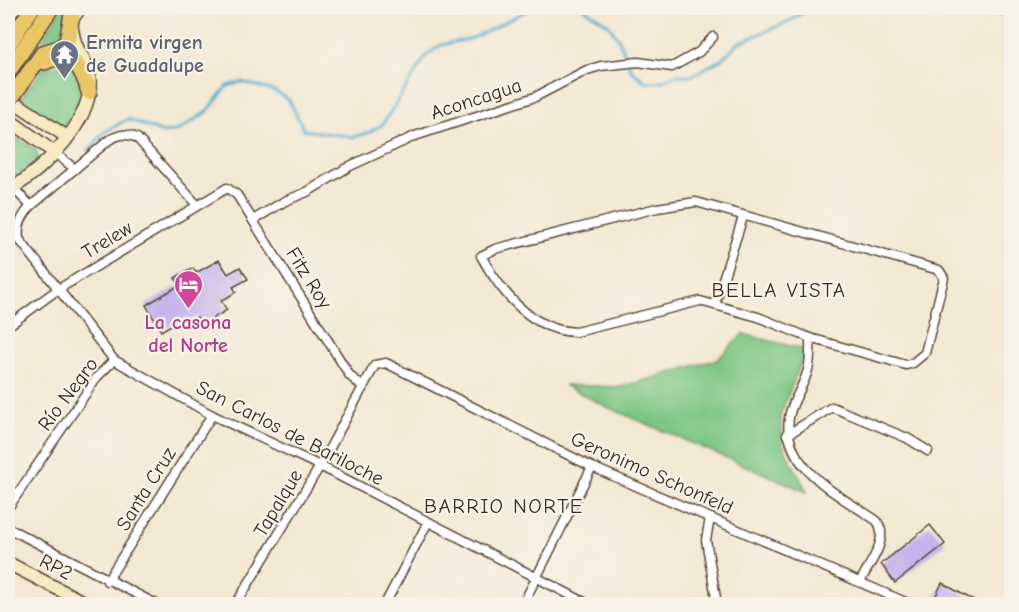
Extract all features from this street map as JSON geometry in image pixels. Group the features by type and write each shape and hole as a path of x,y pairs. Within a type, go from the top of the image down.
{"highway":[{"path":"8,33 24,8"},
{"path":"8,45 32,8"},
{"path":"8,72 51,8"},
{"path":"12,98 31,74 43,53 59,48 67,42 72,14"},
{"path":"31,74 51,59 66,58 82,70 89,92"}],"street":[{"path":"80,8 72,14 75,43 89,70 89,92 85,107 55,153 10,189 31,206 120,134 127,134 137,138 197,205"},
{"name":"Aconcagua","path":"253,220 285,201 307,192 350,166 415,136 535,97 587,70 638,62 672,67 699,52 713,37"},
{"path":"12,98 67,137"},
{"path":"8,118 75,169"},
{"name":"Fitz Roy","path":"227,188 237,195 350,376 363,387"},
{"name":"Trelew","path":"8,326 57,290 227,188"},
{"path":"685,203 710,206 743,217 939,270 944,278 925,353 913,363 906,364 810,338 715,304 691,302 576,332 560,332 527,315 488,269 481,256 507,246 685,203"},
{"name":"San Carlos de Bariloche","path":"31,206 22,215 18,231 19,239 114,360 212,415 320,466 588,604"},
{"path":"715,304 743,217"},
{"path":"810,338 808,369 794,401 787,435 795,453 814,478 877,521 882,527 883,536 860,582"},
{"name":"Río Negro","path":"8,508 97,377 114,360"},
{"name":"Tapalque","path":"236,604 320,466 375,365 386,363"},
{"name":"Geronimo Schonfeld","path":"386,363 592,467 860,582 891,601 910,604"},
{"path":"787,435 832,407 907,438 928,451"},
{"name":"Santa Cruz","path":"107,581 212,415"},
{"path":"523,604 592,467"},
{"path":"710,518 706,540 717,604"},
{"path":"385,604 428,522"},
{"path":"8,528 107,581 156,604"},
{"name":"RP2","path":"8,564 87,604"}],"green space":[{"path":"61,8 66,8 62,37 31,59"},
{"path":"71,63 84,88 79,105 62,127 19,100 45,67"},
{"path":"8,130 37,151 38,160 8,183"},
{"path":"743,334 806,350 780,416 784,447 807,492 607,407 564,385 621,387 718,359"}],"building":[{"path":"219,260 228,274 240,267 248,279 233,287 236,292 221,301 227,310 202,325 197,317 186,324 183,318 161,331 146,305 180,285 175,278 193,268 196,273"},
{"path":"930,525 945,544 895,583 881,564"},
{"path":"942,583 980,604 932,604"}],"waterway":[{"path":"88,151 105,132 128,119 163,133 179,130 207,112 227,86 242,82 274,91 289,100 304,130 353,137 368,133 382,125 427,55 441,45 473,38 532,8"},
{"path":"583,8 608,24 618,38 632,71 646,82 662,81 677,75 691,76 722,59 738,43 790,21 810,8"},
{"path":"908,8 932,8"},
{"path":"971,8 1012,16"},
{"path":"8,216 15,211"}],"place":[{"name":"Ermita virgen de Guadalupe","path":"65,80"},
{"name":"La casona del Norte","path":"188,310"}],"district":[{"name":"BELLA VISTA","path":"779,290"},
{"name":"BARRIO NORTE","path":"504,506"}]}
